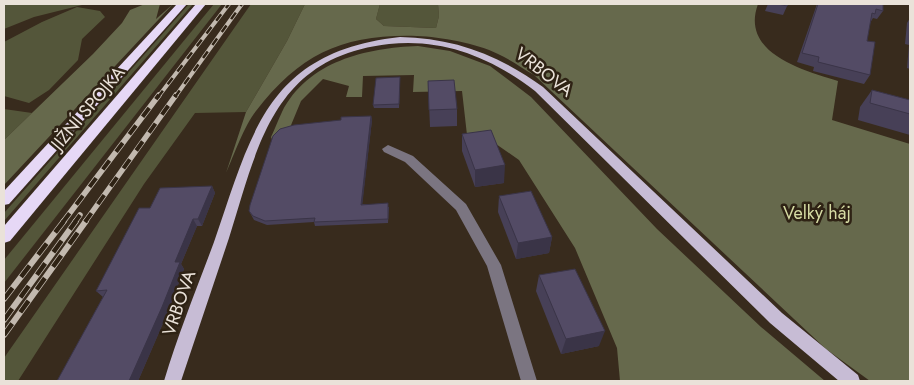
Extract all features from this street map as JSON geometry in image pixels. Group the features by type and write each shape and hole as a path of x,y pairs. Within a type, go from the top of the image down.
{"highway":[{"name":"JIŽNÍ SPOJKA","path":"4,200 182,4"},
{"name":"JIŽNÍ SPOJKA","path":"4,237 201,4"}],"main road":[{"name":"VRBOVA","path":"172,381 248,161 264,122 276,102 296,81 323,61 362,46 410,40 452,44 473,50 491,57 521,75 546,95 776,318 852,381"}],"street":[{"path":"388,149 410,159 461,207 494,265 529,381"}],"green space":[{"path":"4,4 86,4 34,17 4,29"},
{"path":"145,4 160,4 156,19 173,4 4,185 4,140 93,54 122,23 130,10"},
{"path":"189,4 193,4 4,221 4,213"},
{"path":"214,4 222,4 4,283 4,260"},
{"path":"251,4 305,4 287,41 246,112 195,113 144,184 18,381 4,381 4,358"},
{"name":"Velký háj","path":"305,4 380,4 376,19 384,26 436,28 439,16 438,4 758,4 755,21 758,35 766,47 792,65 838,81 832,120 910,144 910,381 870,381 826,349 534,75 503,56 489,50 458,41 437,38 391,36 367,39 326,51 307,61 290,75 256,111 243,132 226,173 246,112 287,41"},
{"path":"380,4 438,4 439,16 436,28 384,26 376,19"},
{"path":"77,7 100,11 105,17 82,39 78,60 49,90 29,103 4,96 4,42 42,22"},
{"path":"418,46 450,51 490,66 531,97 657,229 761,327 825,381 620,381 617,348 575,248 519,160 483,135 467,135 462,91 413,92 414,75 363,76 362,97 346,97 349,86 323,79 301,101 289,130 273,142 271,137 282,112 293,95 307,80 323,69 359,54 398,47"},
{"path":"4,109 32,113 4,140"}],"building":[{"path":"818,4 883,4 883,11 876,9 875,14 872,13 867,41 875,42 870,75 818,62 819,57 802,53"},
{"path":"400,77 399,104 373,105 376,78"},
{"path":"454,80 457,109 429,110 428,81"},
{"path":"872,90 910,100 910,114 870,103"},
{"path":"371,116 361,205 388,203 388,219 314,222 315,218 265,221 253,216 249,211 250,205 273,136 280,129 294,125 341,120 341,117"},
{"path":"491,130 505,165 475,170 462,134"},
{"path":"212,186 198,219 193,219 175,262 180,262 129,381 57,381 107,290 96,291 139,208 150,208 160,188"},
{"path":"531,191 552,237 518,243 499,196"},
{"path":"575,269 605,331 566,339 539,275"}],"railway":[{"path":"158,97 229,4"},
{"path":"175,97 242,4"},
{"path":"63,222 159,95"},
{"path":"85,222 176,95"},
{"path":"75,222 80,215"},
{"path":"4,299 64,221"},
{"path":"4,320 76,221"},
{"path":"4,335 86,221"}]}
